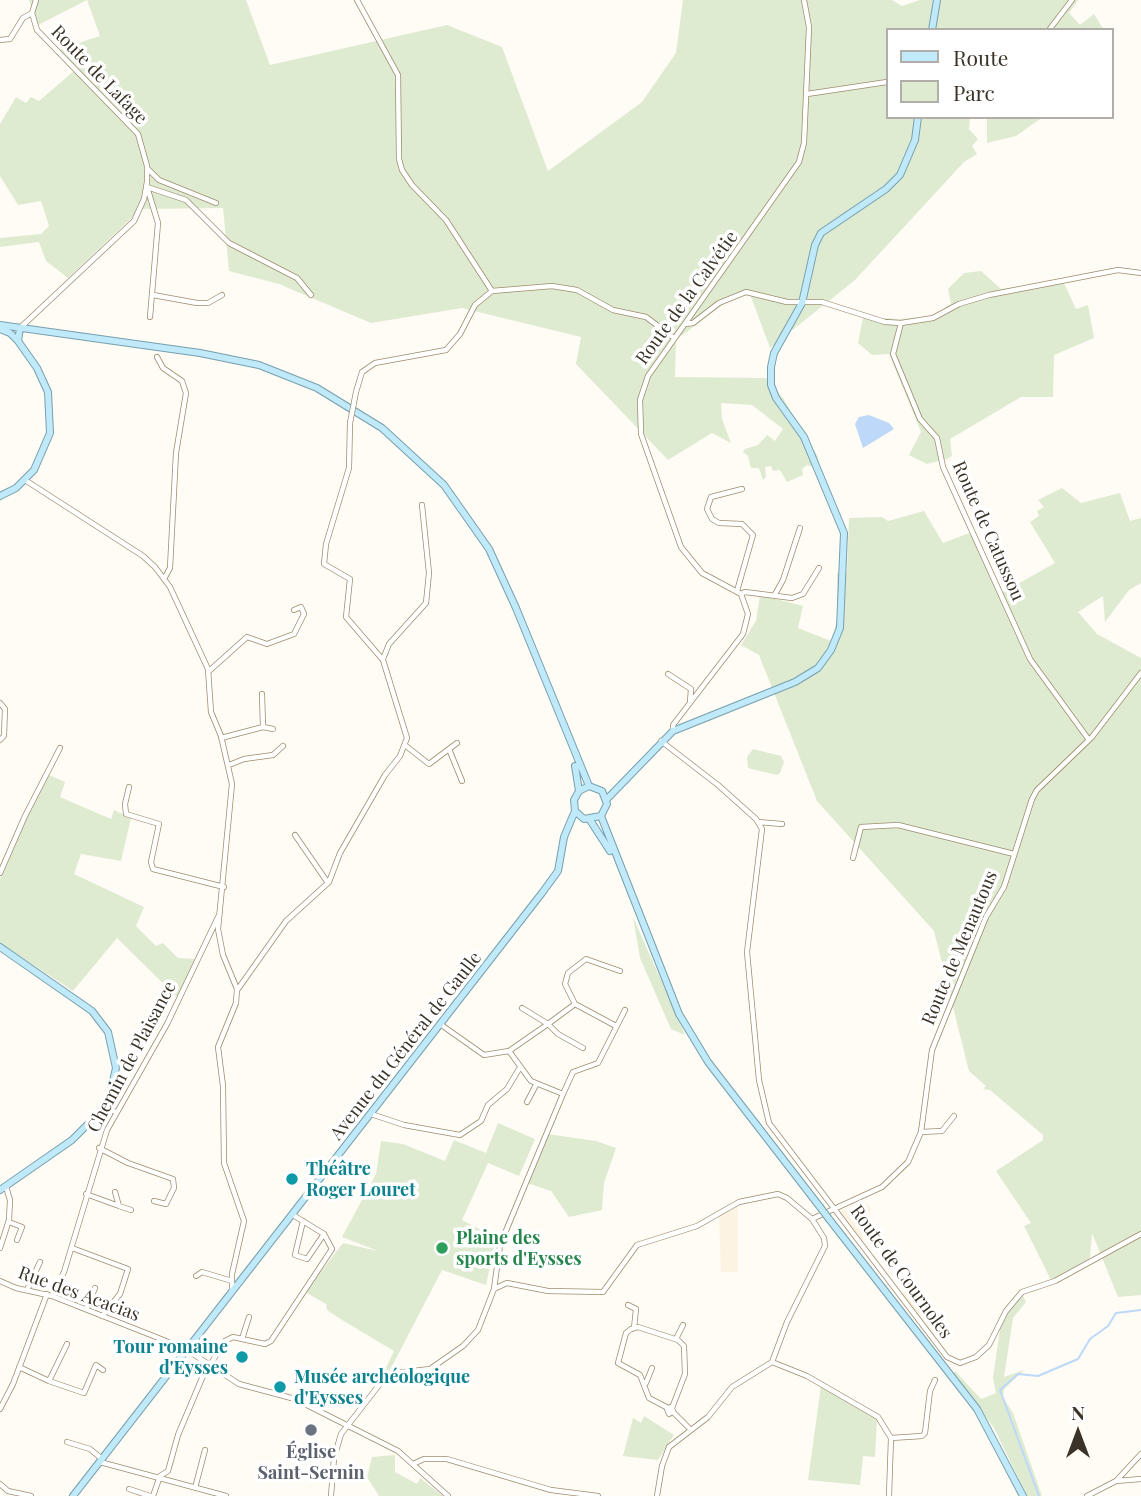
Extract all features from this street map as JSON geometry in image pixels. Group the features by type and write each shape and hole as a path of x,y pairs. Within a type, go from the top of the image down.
{"main road":[{"path":"932,28 937,0"},
{"path":"564,838 587,819 601,816 607,799 673,731 795,682 818,668 831,650 840,628 845,545 841,520 804,437 776,398 771,385 774,353 802,303 815,244 821,233 886,189 900,176 915,140 918,119"},
{"path":"0,327 200,353 259,365 317,388 382,428 443,485 489,549 589,786"},
{"path":"0,327 10,333 20,345 43,379 52,418 41,459 25,480 0,496"},
{"path":"20,345 23,328"},
{"path":"572,750 579,791"},
{"path":"620,870 587,819 575,811 574,800 579,791 589,786 609,787 639,767"},
{"path":"598,788 607,799"},
{"name":"Avenue du Général de Gaulle","path":"73,1496 558,871 564,838 575,811"},
{"path":"601,816 620,870 679,1014 708,1062 977,1409 1023,1496"},
{"path":"0,947 81,1001 102,1021 113,1044 116,1068 110,1094 103,1107 72,1140 3,1189"}],"street":[{"path":"0,40 8,41 23,18 32,13 36,0"},
{"path":"357,0 398,75 399,159 402,170 412,185 446,220 492,291"},
{"name":"Route de la Calvétie","path":"739,593 702,573 687,558 640,434 640,400 648,376 799,162 804,143 807,94 809,27 804,0"},
{"path":"1051,28 1072,0"},
{"name":"Route de Lafage","path":"23,328 134,221 146,187 147,168 138,134 37,30 32,13"},
{"path":"807,94 886,82"},
{"path":"147,168 159,180 216,203"},
{"path":"146,187 186,200 229,243 297,278 312,295"},
{"path":"146,187 158,223 150,317"},
{"path":"685,324 693,323 719,303 746,292 802,303 822,302 886,322 901,323 933,318 959,304 989,295 1118,270 1141,273"},
{"path":"237,989 286,921 328,884 340,853 405,745 405,726 383,660 346,617 349,579 329,569 323,558 349,468 350,424 362,372 375,363 446,350 460,334 475,305 492,291 552,286 577,290 613,310 646,317 674,338"},
{"path":"153,295 197,303 208,303 222,295"},
{"name":"Route de Catussou","path":"901,323 892,354 920,419 937,438 943,467 1030,659 1089,740"},
{"path":"157,357 163,368 182,381 186,393 176,453 170,568 164,579"},
{"path":"25,480 143,556 164,579 208,673 211,712 229,765 232,806 219,914 223,955 237,989 236,1003 218,1047 223,1086 224,1163 244,1221 232,1280 233,1293"},
{"path":"739,593 753,535 742,524 719,523 712,519 707,509 711,497 742,489"},
{"path":"383,660 389,644 426,603 429,573 422,505"},
{"path":"774,596 783,580 800,528"},
{"path":"739,593 792,598 803,594 819,568"},
{"path":"673,731 673,725 747,625 747,603 739,593"},
{"path":"208,673 247,637 267,644 294,634 304,614 301,607 294,610"},
{"name":"Route de Menautous","path":"812,1219 861,1199 897,1176 908,1162 921,1132 932,1050 986,917 1004,887 1037,790 1089,740 1141,673"},
{"path":"668,674 692,690 690,703"},
{"path":"262,694 263,727"},
{"path":"0,703 5,709 4,736 0,740"},
{"path":"221,738 263,727 273,729"},
{"path":"661,741 697,767 758,822 762,842 747,952 764,1109 769,1123 837,1209"},
{"path":"405,745 429,764 457,743"},
{"path":"229,765 244,759 273,755 283,746"},
{"path":"0,873 25,816 60,748"},
{"path":"449,749 462,781"},
{"path":"129,787 124,804 126,814 159,824 151,862 153,869 224,887"},
{"path":"758,822 782,824"},
{"path":"853,858 861,827 898,825 1014,854"},
{"path":"295,835 328,884"},
{"name":"Chemin de Plaisance","path":"0,1408 72,1248 99,1148 116,1112 167,1024 219,914"},
{"path":"616,1026 575,1004 566,989 566,978 586,958 620,971"},
{"path":"440,1024 481,1054 509,1051 575,1004"},
{"path":"522,1008 583,1048"},
{"path":"331,1496 336,1448 347,1425 383,1380 396,1373 430,1369 469,1341 485,1319 494,1289 500,1245 563,1094 573,1072 598,1063 625,1010"},
{"path":"540,1019 540,1029"},
{"path":"509,1051 519,1069 536,1085 563,1094"},
{"path":"371,1114 404,1125 460,1135 481,1121 488,1105 507,1089 519,1069"},
{"path":"527,1102 536,1085"},
{"path":"103,1107 116,1112"},
{"path":"921,1132 942,1131 954,1116"},
{"path":"99,1148 128,1163 173,1179 174,1188 166,1204 154,1201"},
{"path":"0,1248 9,1222 10,1200 3,1189"},
{"path":"115,1192 119,1206"},
{"path":"86,1194 131,1210"},
{"path":"494,1289 507,1283 548,1292 603,1292 637,1245 697,1226 755,1196 778,1194 787,1198 812,1219 824,1238 825,1246 787,1322 772,1362 732,1387 708,1417 675,1441 664,1456 657,1496"},
{"name":"Route de Cournoles","path":"837,1209 884,1279 926,1332 947,1357 960,1363 976,1357 989,1345 1006,1311 1022,1292 1041,1287 1141,1234"},
{"path":"129,1489 151,1496 159,1479 168,1471 178,1435 209,1365 225,1341 242,1339 265,1344 271,1341 332,1245 324,1234 293,1215"},
{"path":"303,1221 295,1255 307,1259 324,1234"},
{"path":"9,1222 22,1227 17,1240"},
{"path":"72,1248 128,1269 120,1294 102,1315"},
{"path":"27,1290 40,1262"},
{"path":"196,1276 202,1272 232,1280"},
{"name":"Rue des Acacias","path":"1,1283 49,1295 102,1315 187,1350 239,1384 295,1399 398,1451 448,1496"},
{"path":"86,1310 95,1288"},
{"path":"628,1305 636,1309 634,1328"},
{"path":"242,1339 249,1317"},
{"path":"676,1339 683,1325"},
{"path":"671,1410 686,1364 684,1346 676,1339 634,1328 626,1333 618,1363 637,1373 646,1383 649,1398 671,1410 690,1429"},
{"path":"49,1381 67,1344"},
{"path":"772,1362 807,1376 871,1410 883,1422 891,1438 889,1496"},
{"path":"19,1367 84,1393 96,1365 103,1370"},
{"path":"646,1383 652,1368"},
{"path":"891,1438 922,1436 925,1433 930,1391 935,1380"},
{"path":"67,1442 90,1449 101,1461 223,1496"},
{"path":"195,1488 205,1450"},
{"path":"1088,1496 1116,1481 1141,1454"},
{"path":"412,1465 424,1459 447,1459 551,1490 598,1496"},
{"path":"1116,1481 1141,1479"},
{"path":"2,1496 3,1486 31,1496"}],"shaded area":[{"path":"862,1201 871,1207 862,1243 841,1212"},
{"path":"738,1206 738,1272 721,1272 719,1216"},
{"path":"920,1287 936,1340 899,1294"}],"green space":[{"path":"29,0 87,0 38,25"},
{"path":"87,0 246,0 270,65 447,25 502,47 548,171 642,102 676,53 683,0 892,0 902,6 920,0 1078,0 1069,13 1080,25 1094,14 1103,28 886,28 886,119 970,119 969,129 978,139 972,146 977,154 964,162 855,280 770,348 750,294 729,300 676,340 675,377 766,378 783,398 818,457 814,467 807,465 802,469 803,475 787,482 780,470 773,471 771,466 765,467 766,477 763,480 759,468 751,468 748,456 743,452 758,445 767,435 775,441 783,429 752,405 721,403 722,419 731,443 712,433 668,460 576,364 581,337 462,308 371,323 279,284 229,271 223,208 141,209 68,278 46,261 39,242 0,247 0,238 41,234 49,226 41,201 18,205 0,176 0,124 16,97 26,103 31,97 39,101 74,71 60,49 100,36"},
{"path":"987,119 1040,119 1016,136 987,143"},
{"path":"981,271 1001,289 1063,281 1076,309 1088,305 1094,338 1054,355 1053,397 1021,397 950,439 952,456 927,464 909,455 921,432 889,354 872,355 858,343 863,317 900,319 932,316 951,304 948,289 964,273"},
{"path":"1062,488 1081,503 1120,493 1130,521 1141,518 1141,583 1129,590 1105,622 1103,596 1078,612 1097,634 1141,658 1141,1295 1118,1297 1092,1233 1090,1258 1051,1280 1024,1226 1031,1223 996,1171 1043,1140 1043,1135 990,1090 983,1089 986,1086 969,1071 934,931 817,801 759,655 741,645 756,621 760,595 803,606 798,628 831,641 837,620 837,573 847,572 849,518 882,517 888,521 924,511 943,543 972,532 998,595 1055,563 1030,522 1039,516 1037,511 1044,507 1038,500"},
{"path":"753,749 781,756 784,762 780,773 777,775 748,768 747,757"},
{"path":"49,775 65,782 60,797 111,819 114,810 131,818 121,861 81,854 74,874 144,907 136,926 156,946 163,943 178,958 196,959 178,998 117,938 73,991 0,943 0,879 28,813"},
{"path":"633,917 685,1035 671,1029 640,958"},
{"name":"Plaine des sports d'Eysses","path":"498,1123 535,1139 519,1176 488,1163 462,1220 496,1238 486,1285 442,1270 389,1372 385,1370 394,1351 342,1320 327,1310 326,1304 305,1292 343,1243 378,1251 342,1237 376,1174 381,1141 403,1144 445,1161 454,1140 486,1153"},
{"path":"547,1134 596,1141 616,1148 604,1183 602,1210 569,1217 551,1191 527,1183"},
{"path":"1023,1296 1026,1302 1013,1318 1004,1377 1024,1370 1004,1389 1003,1397 1013,1413 1042,1496 1027,1496 994,1428 953,1373 955,1371 981,1399 996,1393 993,1378 1000,1329 1007,1310"},
{"path":"821,1386 877,1419 875,1457 863,1456 860,1485 808,1480"},
{"path":"644,1416 674,1435 658,1460 623,1456 633,1418 641,1423"},
{"path":"395,1455 395,1472 417,1484 420,1478 443,1496 379,1496 367,1477 372,1457"}],"water":[{"path":"869,415 889,423 894,429 863,448 855,424 859,417"}],"waterway":[{"path":"1039,1496 1000,1390 1018,1374 1038,1376 1078,1359 1090,1339 1108,1326 1116,1313 1141,1310"}],"place":[{"name":"Théâtre Roger Louret","path":"292,1179"},
{"name":"Plaine des sports d'Eysses","path":"442,1248"},
{"name":"Tour romaine d'Eysses","path":"242,1357"},
{"name":"Musée archéologique d'Eysses","path":"280,1387"},
{"name":"Église Saint-Sernin","path":"311,1430"}]}
